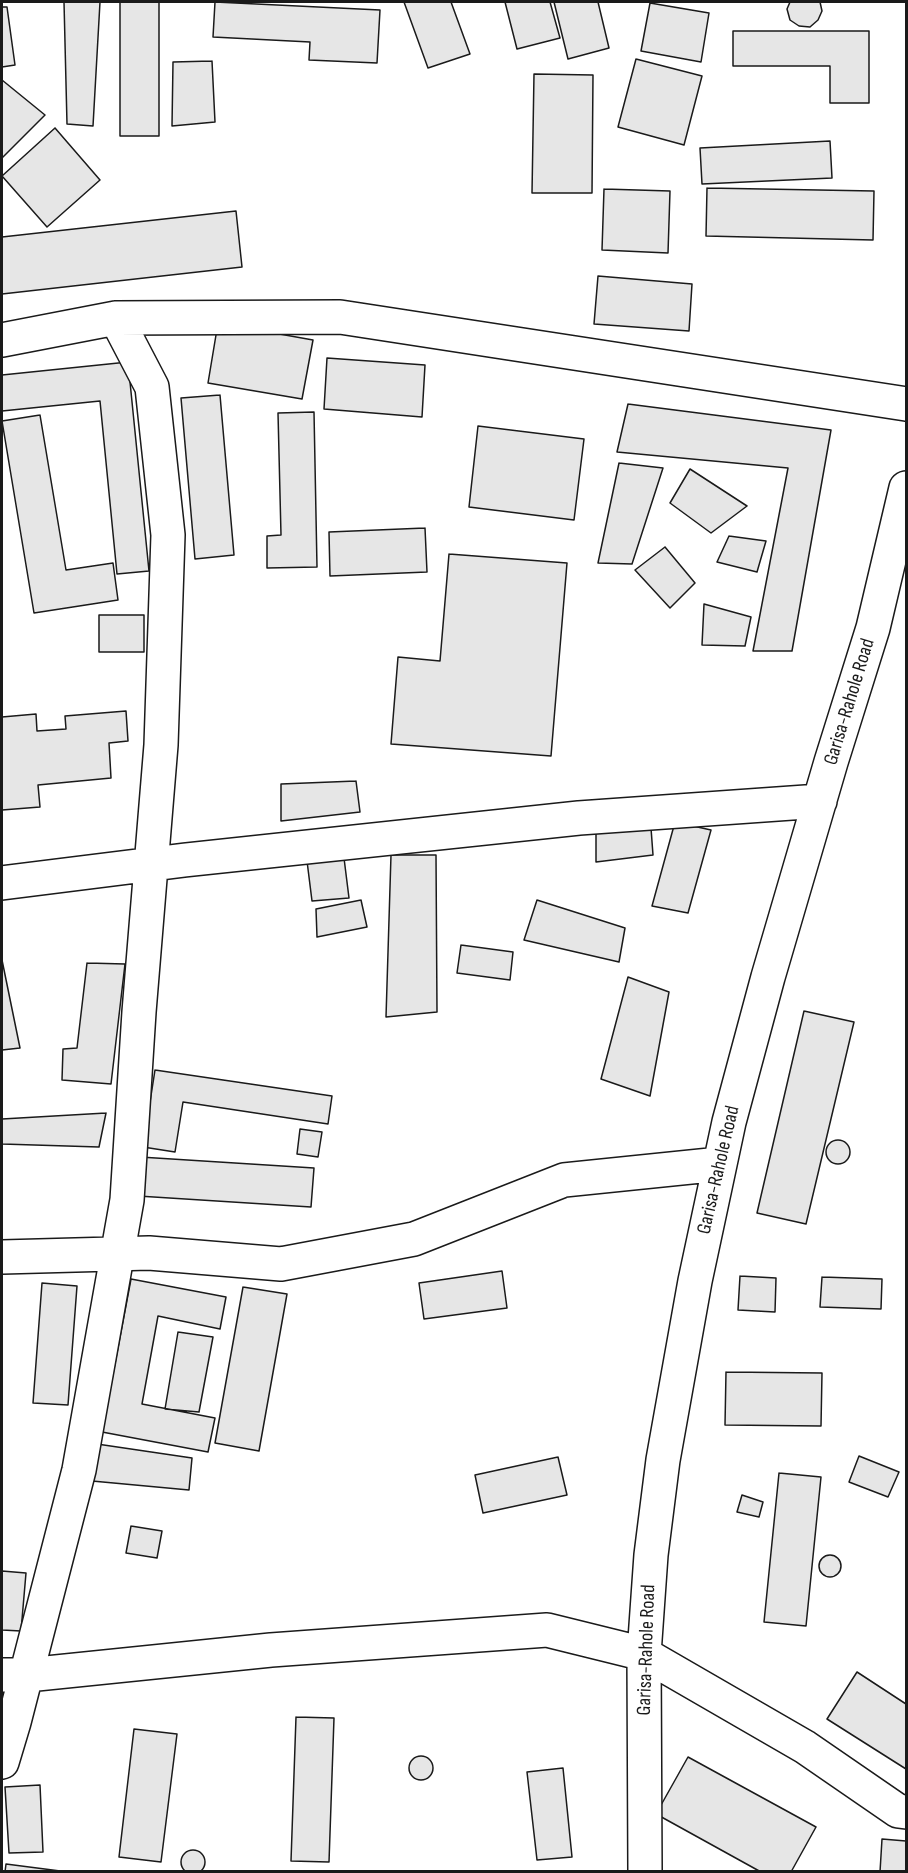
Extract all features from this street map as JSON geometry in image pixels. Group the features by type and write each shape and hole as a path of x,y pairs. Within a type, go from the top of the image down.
{"street":[{"path":"2,340 116,318 340,317 906,404"},
{"path":"2,1762 14,1722 14,1675 79,1470 127,1200 161,745 168,535 152,387 116,318"},
{"name":"Garisa-Rahole Road","path":"645,1872 644,1654 651,1555 663,1460 695,1281 729,1122 768,976 873,628 906,488"},
{"path":"2,883 579,818 820,801"},
{"path":"2,1257 150,1252 281,1264 414,1239 564,1180 720,1164"},
{"path":"14,1675 271,1650 547,1630 644,1654 806,1747 898,1811 906,1812"}],"building":[{"path":"64,2 100,2 93,126 67,124"},
{"path":"120,2 159,2 159,136 120,136"},
{"path":"215,2 380,10 377,63 309,60 310,42 213,37"},
{"path":"404,2 451,2 470,54 428,68"},
{"path":"505,2 550,2 560,38 517,49"},
{"path":"554,2 598,2 609,48 568,59"},
{"path":"790,2 820,2 822,11 818,20 810,27 799,26 790,20 787,9"},
{"path":"650,3 709,13 701,62 641,51"},
{"path":"2,7 7,7 15,65 2,67"},
{"path":"733,31 869,31 869,103 830,103 830,66 733,66"},
{"path":"636,59 702,76 684,145 618,127"},
{"path":"212,61 215,122 172,126 173,62"},
{"path":"534,74 593,75 592,193 532,193"},
{"path":"2,80 45,115 2,158"},
{"path":"55,128 100,180 47,227 2,176"},
{"path":"830,141 832,178 702,184 700,148"},
{"path":"707,188 874,191 873,240 706,236"},
{"path":"604,189 670,191 668,253 602,250"},
{"path":"236,211 242,267 2,294 2,237"},
{"path":"598,276 692,284 689,331 594,324"},
{"path":"218,323 313,340 302,399 208,383"},
{"path":"327,358 425,365 422,417 324,409"},
{"path":"128,362 149,571 117,574 100,401 2,411 2,375"},
{"path":"220,395 234,555 195,559 181,398"},
{"path":"628,404 831,430 792,651 753,651 788,468 617,452"},
{"path":"314,412 317,567 267,568 267,536 281,535 278,413"},
{"path":"40,415 66,570 113,563 118,600 34,613 2,421"},
{"path":"478,426 584,439 574,520 469,507"},
{"path":"619,463 663,468 632,564 598,563"},
{"path":"690,469 747,506 711,533 670,503"},
{"path":"425,528 427,572 330,576 329,532"},
{"path":"729,536 766,541 757,572 717,562"},
{"path":"665,547 695,583 670,608 635,570"},
{"path":"449,554 567,563 551,756 391,744 398,657 440,661"},
{"path":"704,604 751,617 745,646 702,645"},
{"path":"99,615 144,615 144,652 99,652"},
{"path":"126,711 128,741 109,743 111,778 38,785 40,807 2,810 2,717 36,714 37,731 66,729 65,716"},
{"path":"356,781 360,812 281,821 281,784"},
{"path":"675,822 711,830 688,913 652,906"},
{"path":"651,828 653,855 596,862 596,833"},
{"path":"391,855 436,855 437,1012 386,1017"},
{"path":"344,858 349,898 312,901 307,861"},
{"path":"361,900 367,927 317,937 316,909"},
{"path":"537,900 625,928 619,962 524,940"},
{"path":"461,945 513,952 510,980 457,973"},
{"path":"2,960 20,1048 2,1050"},
{"path":"87,963 125,964 111,1084 62,1080 63,1049 77,1048"},
{"path":"628,977 669,992 650,1096 601,1079"},
{"path":"804,1011 854,1022 806,1224 757,1213"},
{"path":"155,1070 332,1096 328,1124 183,1102 175,1152 143,1147"},
{"path":"106,1113 99,1147 2,1144 2,1119"},
{"path":"300,1129 322,1132 318,1157 297,1154"},
{"path":"838,1140 846,1144 850,1152 846,1160 838,1164 830,1160 826,1152 830,1144"},
{"path":"140,1157 314,1168 311,1207 138,1196"},
{"path":"502,1271 507,1308 424,1319 419,1283"},
{"path":"740,1276 776,1278 775,1312 738,1310"},
{"path":"822,1277 882,1279 881,1309 820,1307"},
{"path":"131,1279 226,1297 220,1329 158,1316 142,1404 215,1418 208,1452 102,1432"},
{"path":"42,1283 77,1286 68,1405 33,1403"},
{"path":"243,1287 287,1294 259,1451 215,1443"},
{"path":"178,1332 213,1337 199,1412 165,1409"},
{"path":"726,1372 822,1373 821,1426 725,1425"},
{"path":"97,1444 192,1458 189,1490 92,1481"},
{"path":"859,1456 899,1472 888,1497 849,1482"},
{"path":"558,1457 567,1495 483,1513 475,1475"},
{"path":"779,1473 821,1477 806,1626 764,1622"},
{"path":"742,1495 763,1502 759,1517 737,1512"},
{"path":"131,1526 162,1531 157,1558 126,1553"},
{"path":"830,1555 838,1558 841,1566 838,1574 830,1577 822,1574 819,1566 822,1558"},
{"path":"2,1571 26,1573 21,1631 2,1630"},
{"path":"857,1672 906,1704 906,1769 827,1719"},
{"path":"296,1717 334,1718 329,1862 291,1861"},
{"path":"134,1729 177,1734 161,1862 119,1857"},
{"path":"421,1756 426,1757 432,1763 432,1773 426,1779 421,1780 416,1779 410,1773 409,1768 410,1763 416,1757"},
{"path":"688,1757 816,1827 791,1872 761,1872 656,1814"},
{"path":"563,1768 572,1857 537,1860 527,1772"},
{"path":"40,1785 43,1852 9,1853 5,1787"},
{"path":"882,1839 906,1841 906,1872 880,1872"},
{"path":"193,1850 201,1854 205,1862 201,1870 193,1874 185,1870 181,1862 185,1854"},
{"path":"6,1864 68,1872 5,1872"}]}
